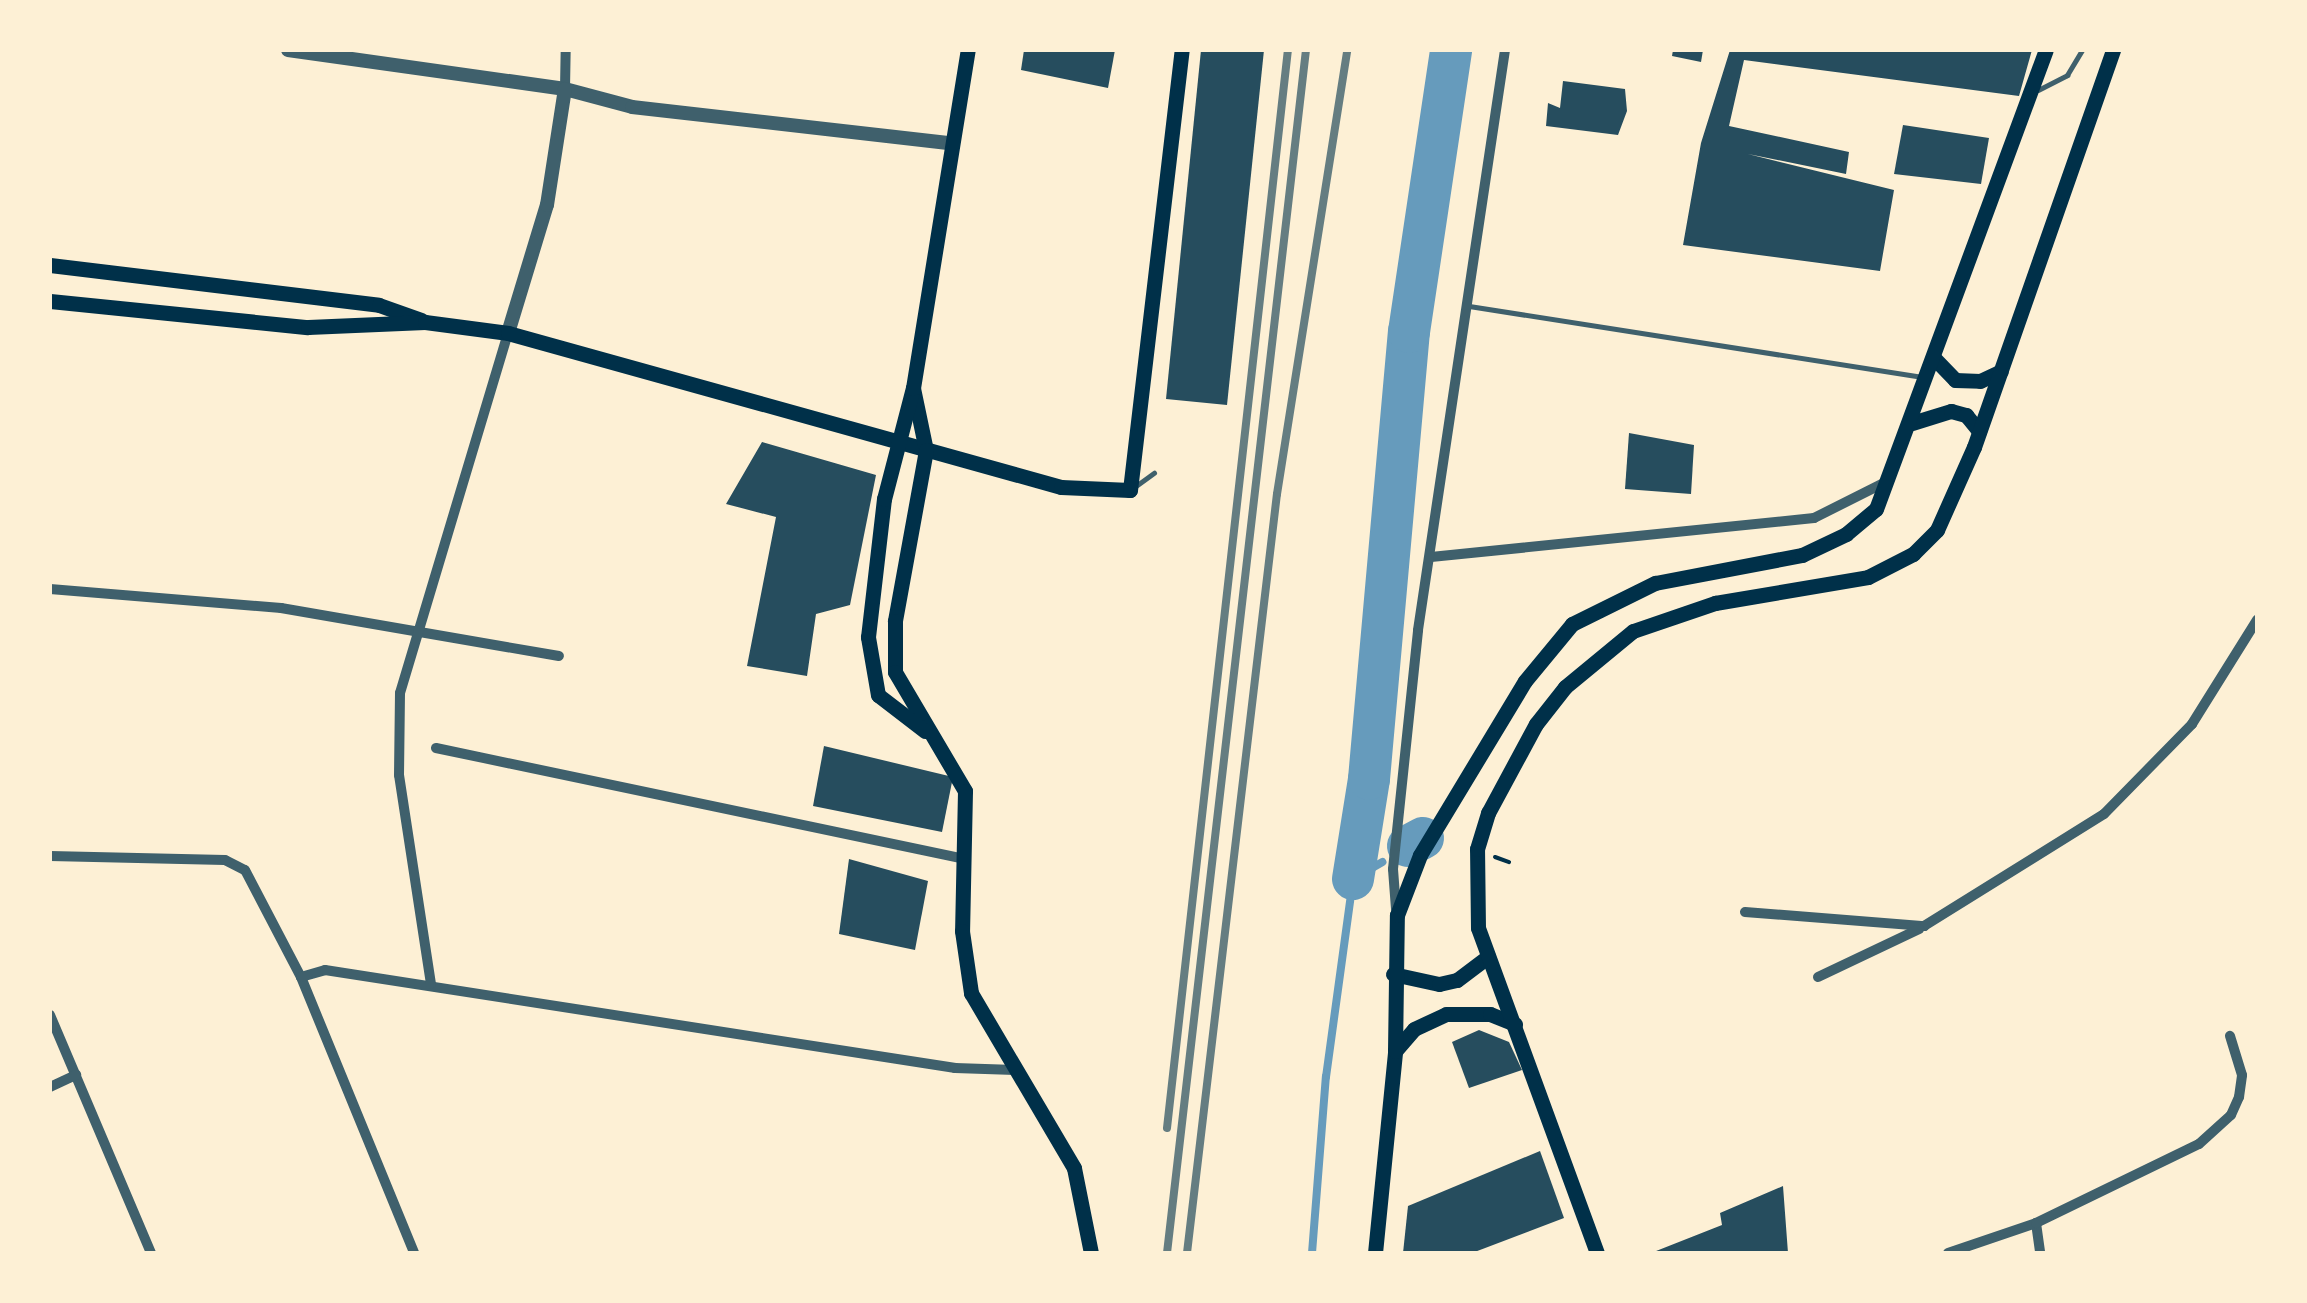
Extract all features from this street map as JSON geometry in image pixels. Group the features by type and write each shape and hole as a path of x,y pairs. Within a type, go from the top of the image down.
{"main road":[{"path":"927,732 891,710 870,672 874,566 896,441 913,388 948,143 968,50"},
{"path":"50,301 308,327 425,322 508,332 1061,487 1130,490 1182,50"},
{"path":"1375,1253 1395,1051 1393,974 1397,915 1429,839 1525,681 1572,624 1654,583 1813,550 1865,519 1892,478 2046,50"},
{"path":"1597,1253 1478,928 1477,850 1488,813 1536,724 1602,651 1668,616 1846,583 1914,554 1944,516 1979,431 2113,50"},
{"path":"50,265 361,302 425,322"},
{"path":"1933,357 1955,380 1980,381 2002,371"},
{"path":"913,388 926,450 892,652 900,687 927,732 958,770 965,790 963,963 970,993 1074,1168 1091,1253"},
{"path":"1912,422 1951,412 1966,416 1979,431"},
{"path":"1393,974 1439,984 1457,980 1488,957"},
{"path":"1395,1051 1426,1022 1462,1010 1516,1024"}],"street":[{"path":"288,50 565,88 632,108 948,143"},
{"path":"431,984 400,775 400,694 416,627 547,206 565,88 566,50"},
{"path":"1397,915 1399,814 1467,305 1506,50"},
{"path":"1432,557 1715,533 1814,518 1892,478"},
{"path":"50,589 416,627 558,656"},
{"path":"1818,977 1924,926 2104,814 2192,724 2257,620"},
{"path":"436,748 965,859"},
{"path":"50,856 236,864 256,883 301,977 414,1253"},
{"path":"1745,912 1924,926"},
{"path":"301,977 325,970 955,1068 1015,1070"},
{"path":"50,1015 152,1253"},
{"path":"1948,1253 2036,1222 2200,1144 2231,1115 2242,1075 2230,1036"},
{"path":"2242,1075 2257,1069"},
{"path":"50,1088 76,1075"},
{"path":"2036,1222 2040,1253"}],"lane":[{"path":"2030,93 2066,75 2082,50"},
{"path":"1467,305 1925,378"},
{"path":"1130,490 1154,473"}],"building":[{"path":"1024,50 1115,50 1108,88 1021,70"},
{"path":"1201,50 1264,50 1227,405 1166,399"},
{"path":"1673,50 1703,50 1701,62 1672,56"},
{"path":"1730,50 2032,50 2019,96 1744,60 1729,126 1849,152 1846,174 1748,154 1894,190 1880,271 1683,245 1701,143"},
{"path":"1563,81 1625,89 1627,111 1618,135 1546,126 1548,103 1560,108"},
{"path":"1903,125 1989,138 1981,184 1894,174"},
{"path":"1629,433 1694,445 1691,494 1625,489"},
{"path":"762,442 876,475 850,605 816,614 807,676 747,666 776,517 726,504"},
{"path":"824,746 953,777 942,832 813,806"},
{"path":"849,859 928,881 915,950 839,934"},
{"path":"1479,1030 1509,1042 1522,1070 1469,1088 1452,1042"},
{"path":"1540,1151 1564,1218 1472,1253 1403,1253 1408,1206"},
{"path":"1783,1186 1788,1253 1651,1253 1722,1225 1720,1213"}],"waterway":[{"path":"1353,879 1369,779 1409,332 1451,50"},
{"path":"1408,846 1423,838"},
{"path":"1312,1253 1326,1077 1353,879 1382,862"}],"railway":[{"path":"1167,1128 1288,50"},
{"path":"1167,1253 1306,50"},
{"path":"1187,1253 1277,494 1347,50"}]}
